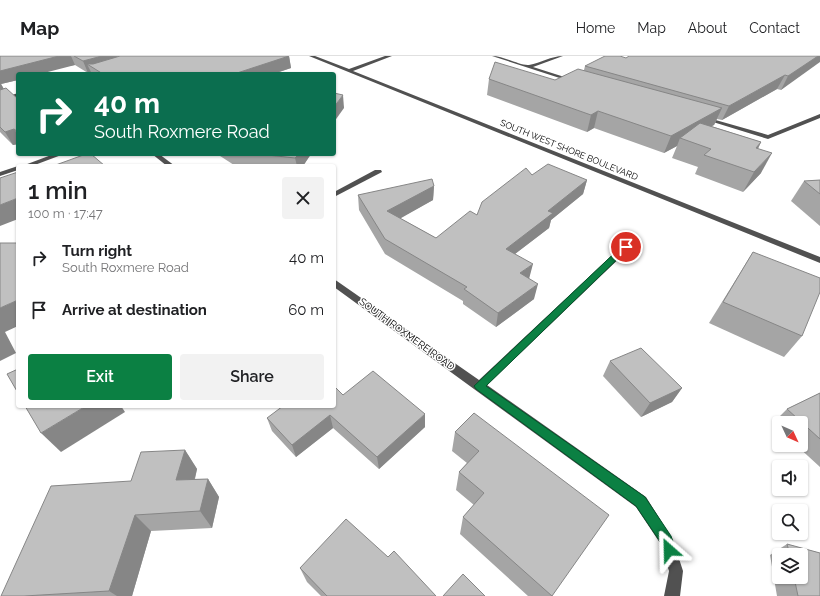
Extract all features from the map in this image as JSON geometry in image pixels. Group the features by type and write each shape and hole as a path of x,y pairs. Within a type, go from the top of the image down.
{"street":[{"name":"SOUTH WEST SHORE BOULEVARD","path":"311,56 820,260"},
{"path":"349,72 390,56"},
{"path":"494,56 580,82"},
{"path":"527,67 561,56"},
{"path":"0,101 16,96"},
{"path":"700,117 768,137 820,116"},
{"path":"31,164 56,156"},
{"path":"159,156 169,164"},
{"path":"0,174 16,169"},
{"path":"336,194 378,172"},
{"path":"479,386 626,247"},
{"name":"SOUTH ROXMERE ROAD","path":"336,283 641,502 666,540 676,571 672,596"}],"building":[{"path":"0,56 59,56 0,71"},
{"path":"74,56 102,56 83,61"},
{"path":"120,56 289,56 240,72 100,72 87,64 93,64"},
{"path":"605,56 620,56 626,58 629,56 818,56 788,76 785,75 729,106 585,66"},
{"path":"495,62 555,80 578,69 722,108 671,136 598,111 591,115 489,79"},
{"path":"6,88 16,97 16,130 14,129 5,132 0,127 0,90"},
{"path":"336,93 343,95 336,104"},
{"path":"700,123 761,142 756,148 772,153 754,172 704,155 711,149 680,138"},
{"path":"80,156 93,156 103,164 58,164"},
{"path":"276,156 297,156 295,158"},
{"path":"548,164 587,180 548,211 553,213 506,249 533,264 520,273 538,284 498,313 464,289 467,287 385,239 358,195 432,179 434,186 387,211 436,238 470,211 477,215 482,202 526,168 532,175"},
{"path":"16,173 16,199 0,205 0,178"},
{"path":"820,180 820,194 804,181"},
{"path":"0,243 16,243 16,301 0,308"},
{"path":"753,252 820,278 820,292 802,336 723,302"},
{"path":"641,348 682,388 650,403 610,361"},
{"path":"16,370 16,390 7,374"},
{"path":"373,371 425,414 377,457 330,415 292,445 267,418 280,408 336,408 336,388 343,395"},
{"path":"820,393 820,439 808,428 808,416 795,416 787,409"},
{"path":"26,408 83,408 41,433"},
{"path":"474,413 609,515 552,596 463,517 484,493 459,472 479,451 455,432"},
{"path":"185,450 176,480 208,479 200,511 135,515 109,591 1,596 51,486 131,481 141,452"},
{"path":"346,519 388,557 394,551 436,596 327,596 300,568"},
{"path":"787,544 802,548 788,548"},
{"path":"808,550 820,553 820,596 798,596 795,584 808,584"},
{"path":"463,574 485,596 443,596"}],"route":[{"path":"626,247 479,386 641,502 666,540 669,550"}]}
